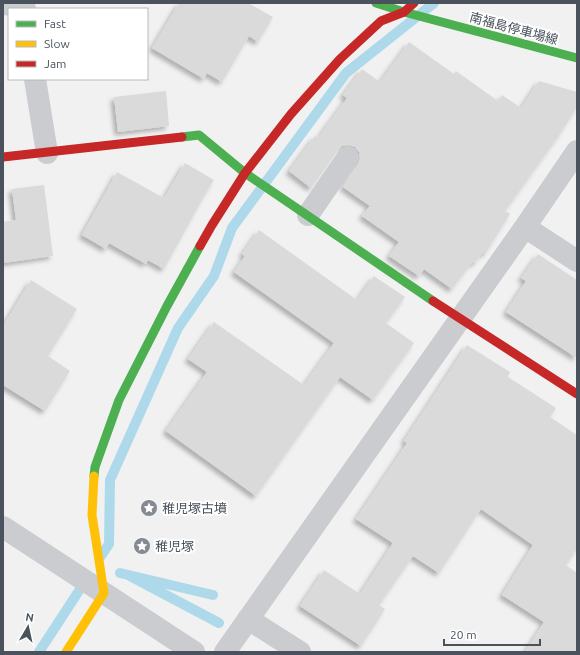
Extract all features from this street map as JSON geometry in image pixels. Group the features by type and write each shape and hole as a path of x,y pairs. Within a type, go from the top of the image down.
{"street":[{"name":"南福島停車場線","path":"376,3 404,12 577,58"},
{"path":"66,652 104,593 92,515 95,467 119,400 167,306 212,225 245,173 291,114 340,59 382,21 404,12 414,3"},
{"path":"3,4 24,6 25,8"},
{"path":"35,80 46,153"},
{"path":"3,157 199,134 245,173 460,319 577,394"},
{"path":"225,652 577,151"},
{"path":"308,215 348,157"},
{"path":"525,227 577,261"},
{"path":"3,527 194,652"},
{"path":"248,619 300,652"}],"building":[{"path":"179,3 248,3 273,17 258,42 249,36 222,82 207,73 204,79 152,48"},
{"path":"409,42 454,74 456,71 498,101 502,95 521,108 539,81 577,92 577,107 560,134 505,211 510,214 485,254 483,252 475,263 472,262 452,289 424,269 419,276 389,256 399,242 362,216 370,206 343,187 358,164 360,158 359,152 355,147 349,145 342,146 311,188 289,171 315,136 318,138 347,98 343,95 362,69 380,82"},
{"path":"166,91 169,126 118,132 114,97"},
{"path":"185,163 214,180 164,269 148,260 146,264 109,243 106,249 82,235 117,172 164,198"},
{"path":"44,185 53,256 3,263 3,222 16,220 12,189"},
{"path":"259,230 357,300 374,276 405,297 386,323 414,343 373,400 340,377 256,496 166,431 207,372 188,359 214,322 304,385 334,343 234,272 245,256 242,254"},
{"path":"538,254 577,280 577,358 506,312 526,281 521,278"},
{"path":"31,280 77,309 48,356 70,371 45,411 3,385 3,326"},
{"path":"467,345 510,372 508,377 556,408 550,417 577,435 577,549 566,565 577,573 577,652 525,652 544,622 502,595 533,545 481,509 439,573 413,556 379,605 385,609 361,646 300,606 324,570 360,594 393,543 356,519 407,443 404,441"}],"waterway":[{"path":"101,556 109,544 110,480 178,328 214,276 232,228 346,73 434,3"},
{"path":"120,573 213,595"},
{"path":"130,576 219,623"},
{"path":"39,652 86,580"}],"traffic: fast":[{"path":"376,3 404,12 577,58"},
{"path":"182,137 199,135 245,173 433,301"},
{"path":"94,476 95,467 119,400 167,306 200,246"}],"traffic: slow":[{"path":"66,652 104,593 92,515 94,476"}],"traffic: jam":[{"path":"200,246 245,173 291,114 340,59 381,21 404,12 414,3"},
{"path":"3,157 182,137"},
{"path":"433,301 577,394"}],"place":[{"name":"稚児塚古墳","path":"149,508"},
{"name":"稚児塚","path":"142,546"}]}
